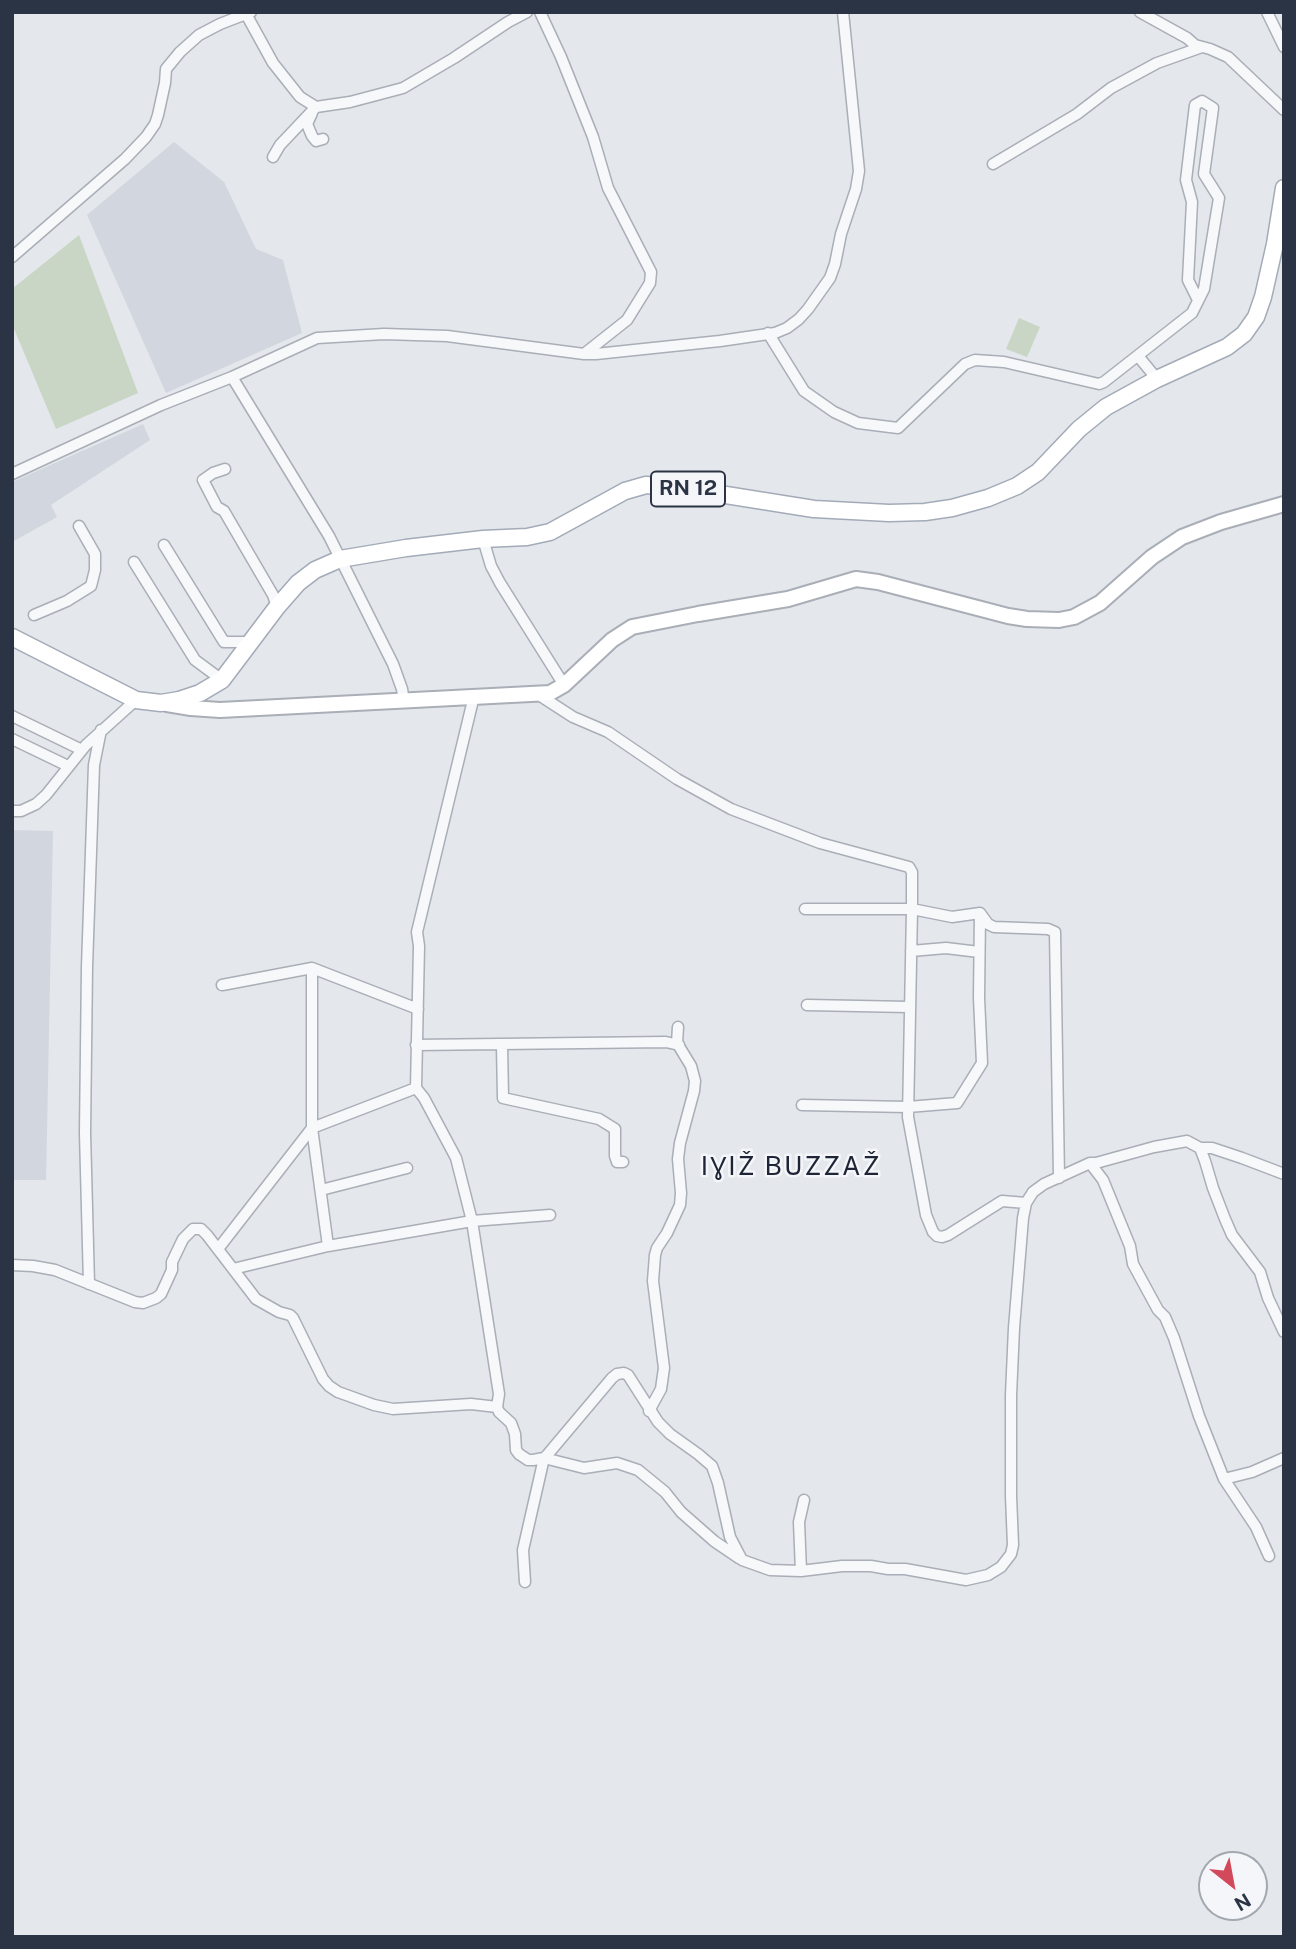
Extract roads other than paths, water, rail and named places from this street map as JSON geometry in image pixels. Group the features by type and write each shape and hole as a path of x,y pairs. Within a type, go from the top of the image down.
{"main road":[{"name":"RN 12","path":"12,637 136,701 161,703 200,693 222,680 276,607 298,583 315,570 340,559 406,548 527,537 550,532 625,491 646,485 814,509 889,513 952,508 988,498 1017,486 1038,472 1079,429 1106,407 1227,346 1244,334 1256,317 1263,297 1284,188"}],"street":[{"path":"12,257 125,159 146,137 158,115 166,69 199,35 220,24 248,13 273,63 300,97 316,107 350,102 404,88 527,12"},
{"path":"540,12 593,136 608,188 651,272 650,283 627,320 584,354"},
{"path":"12,474 161,405 232,377 317,338 384,334 447,335 584,354 720,341 775,333 787,328 799,319 830,278 856,189 859,171 843,12"},
{"path":"1139,12 1187,37 1195,45 1228,57 1284,110"},
{"path":"1267,12 1284,47"},
{"path":"993,164 1077,114 1111,88 1157,63 1202,47"},
{"path":"768,333 804,391 834,412 858,423 898,428 965,364 975,360 1004,362 1099,384 1104,382 1192,313 1204,289 1219,198 1204,174 1213,108 1202,101 1195,105 1186,180 1192,202 1188,280 1198,300"},
{"path":"273,157 280,145 316,107"},
{"path":"304,122 316,141 323,139"},
{"path":"1138,356 1157,379"},
{"path":"232,377 329,536 393,664 404,701"},
{"path":"225,469 203,480 217,507 224,511 274,595 276,607"},
{"path":"161,703 220,710 539,695 550,693 564,685 612,640 632,627 789,599 856,579 1027,619 1059,620 1074,617 1100,603 1152,557 1182,537 1284,503"},
{"path":"34,615 91,586 95,554 79,526"},
{"path":"483,539 499,583 564,685"},
{"path":"164,545 224,642 251,642"},
{"path":"134,562 195,660 222,680"},
{"path":"539,695 573,717 608,732 677,779 731,809 820,843 909,867 912,872 912,909 908,1107 929,1226 937,1236 942,1237 1002,1201 1026,1203"},
{"path":"474,696 417,932 416,1088 456,1158 472,1221 499,1394 497,1407 511,1423 516,1450 528,1460 544,1458 584,1468 617,1463 638,1471 665,1492 681,1512 714,1541 742,1560 770,1570 801,1571 871,1566 966,1580 988,1575 1001,1567 1011,1554 1013,1545 1010,1496 1011,1395 1023,1218 1026,1203 1033,1192 1044,1184 1090,1163 1187,1141 1200,1148 1212,1148 1284,1174"},
{"path":"12,811 21,811 36,804 101,730 136,701"},
{"path":"12,716 82,750"},
{"path":"89,1284 85,1133 87,967 94,765 101,730"},
{"path":"12,740 68,766"},
{"path":"805,909 912,909 952,917 980,913"},
{"path":"802,1105 908,1107 957,1103 982,1063 979,998 980,913"},
{"path":"980,913 988,924 994,927 1048,929 1055,932 1059,1178"},
{"path":"911,951 946,948 979,952"},
{"path":"222,985 312,968 418,1009"},
{"path":"312,968 312,1128 328,1246"},
{"path":"807,1006 909,1007"},
{"path":"649,1411 661,1389 664,1368 653,1281 655,1255 680,1205 678,1159 695,1081 691,1066 679,1045 678,1027"},
{"path":"416,1045 666,1042 679,1045"},
{"path":"502,1045 503,1098 599,1119 615,1129 615,1156 617,1162 623,1162"},
{"path":"218,1249 312,1128 416,1088"},
{"path":"1200,1148 1232,1235 1260,1272 1268,1298 1284,1332"},
{"path":"1090,1163 1103,1180 1129,1246 1133,1264 1158,1310 1165,1317 1174,1338 1199,1416 1224,1479 1256,1527 1269,1556"},
{"path":"321,1190 407,1168"},
{"path":"233,1269 328,1246 472,1221 550,1215"},
{"path":"12,1265 47,1268 135,1302 148,1302 161,1294 173,1270 172,1262 179,1244 187,1233 197,1228 203,1230 256,1299 293,1318 323,1379 338,1392 393,1409 471,1404 497,1407"},
{"path":"525,1582 523,1550 544,1458 617,1374 624,1373 628,1375 657,1422 712,1466 730,1537 742,1560"},
{"path":"1224,1479 1252,1472 1284,1458"},
{"path":"801,1571 799,1522 804,1500"}],"district":[{"name":"IƔIŽ BUZZAŽ","path":"791,1167"}]}
